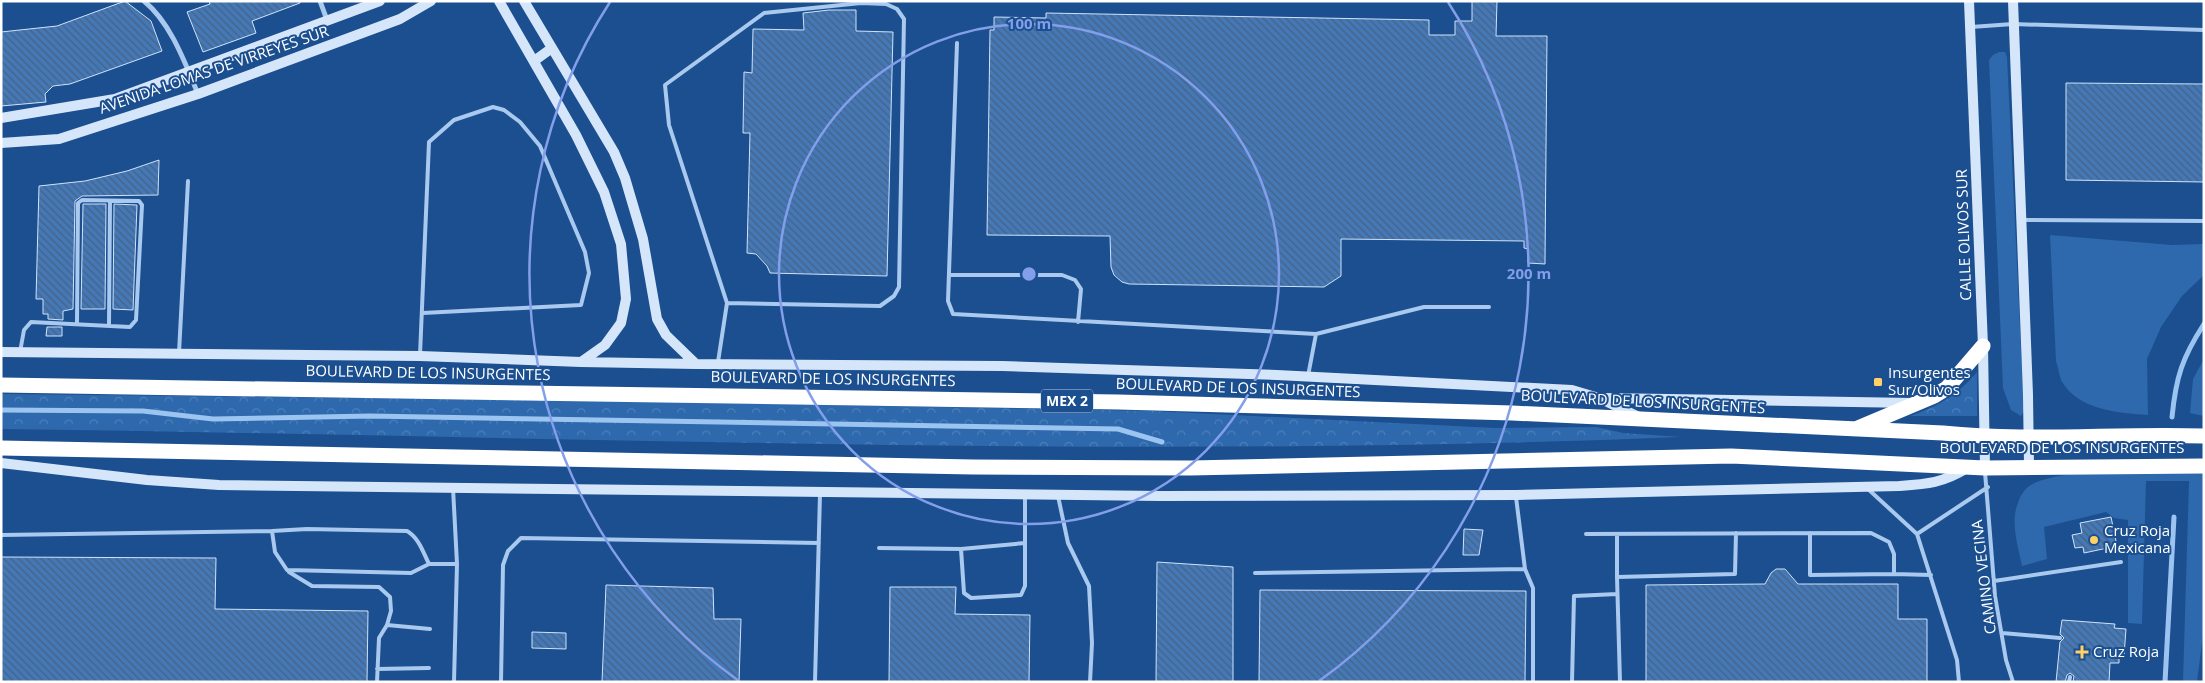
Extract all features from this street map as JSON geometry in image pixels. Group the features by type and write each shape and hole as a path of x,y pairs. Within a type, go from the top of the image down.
{"highway":[{"path":"1854,430 1894,411 1919,403 1947,388 1983,346"},
{"name":"BOULEVARD DE LOS INSURGENTES","path":"1,386 1108,401 1641,418 1943,433 1985,437 2028,435 2204,436"},
{"name":"BOULEVARD DE LOS INSURGENTES","path":"1,448 973,468 1191,468 1731,456 1977,467 2204,466"}],"street":[{"path":"144,1 158,12 189,72 198,94"},
{"path":"320,1 327,20"},
{"name":"AVENIDA LOMAS DE VIRREYES SUR","path":"1,118 115,99 380,1"},
{"name":"AVENIDA LOMAS DE VIRREYES SUR","path":"1,143 59,139 198,94 400,18 431,1"},
{"path":"499,1 576,135 604,192 621,244 626,299 621,323 605,345 581,362"},
{"path":"524,1 614,152 625,178 643,239 657,320 666,336 696,364"},
{"name":"CALLE OLIVOS SUR","path":"1969,1 1985,437 1977,467"},
{"path":"2013,1 2029,467"},
{"path":"534,61 552,48"},
{"path":"1,352 179,356 420,356 696,364 1002,366 1308,376 1572,390 1599,398 1641,418"},
{"path":"1599,398 1919,403"},
{"path":"1,463 147,480 219,485 1058,496 1516,495 1865,486 1928,484 1948,480 1977,467"}],"lane":[{"path":"718,364 727,303 669,125 665,84 764,13 861,3 886,4 897,9 904,19 899,287 894,296 880,306 727,303"},
{"path":"1970,27 2014,24 2204,30"},
{"path":"957,43 951,275 948,301 953,314 1316,334 1424,307 1489,307"},
{"path":"420,356 429,142 454,120 493,107 504,110 520,122 540,146 585,252 589,273 581,305 423,313"},
{"path":"179,356 188,181"},
{"path":"20,352 24,330 31,322 130,327 136,320 142,205 140,201 82,200 78,203 77,323"},
{"path":"109,325 110,201"},
{"path":"2022,220 2204,221"},
{"path":"951,275 1062,275 1075,280 1081,290 1078,322"},
{"path":"1308,376 1316,334"},
{"name":"CAMINO VECINA","path":"1977,467 1988,487 1994,581 2002,633 2013,682"},
{"path":"1865,486 1917,534 1957,660 1958,682"},
{"path":"1917,534 1988,487"},
{"path":"453,488 457,564 454,682"},
{"path":"815,682 820,493"},
{"path":"961,549 964,593 971,598 1020,595 1025,586 1025,495"},
{"path":"1516,495 1525,569 1533,588 1533,682"},
{"path":"1058,496 1068,543 1089,586 1092,643 1090,682"},
{"path":"1,535 307,529 407,531 414,535 430,564"},
{"path":"272,531 275,552 287,570 312,586 379,587 390,597 391,611 387,625 379,638 377,682"},
{"path":"1617,577 1735,574 1736,533"},
{"path":"1810,533 1810,575 1931,575"},
{"path":"1586,534 1871,533 1889,542 1894,554 1894,574"},
{"path":"1617,534 1620,682"},
{"path":"501,682 503,565 508,551 521,538 819,543"},
{"path":"879,548 961,549 1025,544"},
{"path":"1994,581 2122,562"},
{"path":"287,570 411,573 430,564 457,564"},
{"path":"1255,573 1525,569"},
{"path":"1572,682 1574,596 1617,594"},
{"path":"387,625 430,629"},
{"path":"2002,633 2060,638"},
{"path":"377,669 429,668"}],"green space":[{"path":"1999,52 2005,52 2007,57 2024,411 2021,416 2011,410 2003,388 1989,60"},
{"path":"2050,235 2172,245 2204,244 2204,275 2182,296 2161,327 2147,359 2148,415 2112,411 2088,404 2068,390 2061,380 2056,361"},
{"path":"2204,359 2204,416 2190,413 2193,379"},
{"path":"1977,372 1977,416 1910,416 1929,409 1955,394"},
{"path":"1,394 565,400 1153,411 1495,428 1596,427 1623,433 1681,437 1471,444 1051,446 631,441 1,429"},
{"path":"2204,470 2204,627 2197,682 2183,682 2189,481 2146,481 2142,624 2128,623 2128,520 2114,518 2106,512 2044,527 2047,559 2022,566 2015,518 2023,492 2041,480 2112,471"}],"building":[{"path":"125,1 151,21 162,51 70,84 53,86 45,94 46,102 1,106 1,32 57,26"},
{"path":"209,1 300,1 300,3 252,21 256,33 203,52 187,12 210,4"},
{"path":"1472,1 1497,1 1496,36 1547,36 1545,264 1528,263 1528,249 1524,248 1524,241 1341,239 1341,276 1324,287 1129,284 1122,282 1114,275 1111,267 1110,236 987,235 990,30 994,30 994,17 1046,18 1046,13 1429,20 1429,35 1455,35 1455,21 1472,21"},
{"path":"829,10 856,10 856,31 893,32 887,276 770,273 767,266 756,254 747,253 750,133 743,133 744,72 752,73 753,29 804,30 803,13"},
{"path":"2066,83 2204,84 2204,182 2066,180"},
{"path":"159,160 158,195 82,196 75,201 73,309 63,311 63,320 48,319 48,314 43,314 43,299 36,299 39,186 85,181 127,171"},
{"path":"83,204 106,204 105,309 81,309"},
{"path":"114,204 137,205 133,310 113,309"},
{"path":"47,327 62,327 62,336 46,336"},
{"name":"Cruz Roja Mexicana","path":"2111,517 2117,546 2084,553 2083,547 2075,548 2072,535 2082,533 2080,523"},
{"path":"1464,529 1483,530 1479,555 1463,555"},
{"path":"1,557 216,558 215,609 368,611 367,682 1,682"},
{"path":"1157,562 1233,567 1233,682 1156,682"},
{"path":"1776,569 1785,569 1798,584 1898,584 1898,619 1927,619 1927,682 1646,682 1646,585 1765,584 1771,573"},
{"path":"606,585 713,588 714,619 741,619 739,682 602,682"},
{"path":"890,587 956,587 955,614 1030,615 1029,682 889,682"},
{"path":"1260,590 1526,591 1525,682 1259,682"},
{"name":"Cruz Roja","path":"2062,620 2115,624 2114,628 2126,629 2124,656 2119,656 2119,663 2110,663 2109,682 2073,682 2074,676 2070,673 2067,675 2065,682 2056,682 2060,642 2064,638 2060,634"},
{"path":"532,632 566,633 566,649 532,648"}],"waterway":[{"path":"2172,417 2181,368 2190,347 2204,324"},
{"path":"1,410 143,411 213,419 370,416 1118,429 1162,442"},
{"path":"2165,682 2174,517"}],"place":[{"name":"Insurgentes Sur/Olivos","path":"1878,382"},
{"name":"Cruz Roja Mexicana","path":"2094,540"},
{"name":"Cruz Roja","path":"2082,652"}]}
